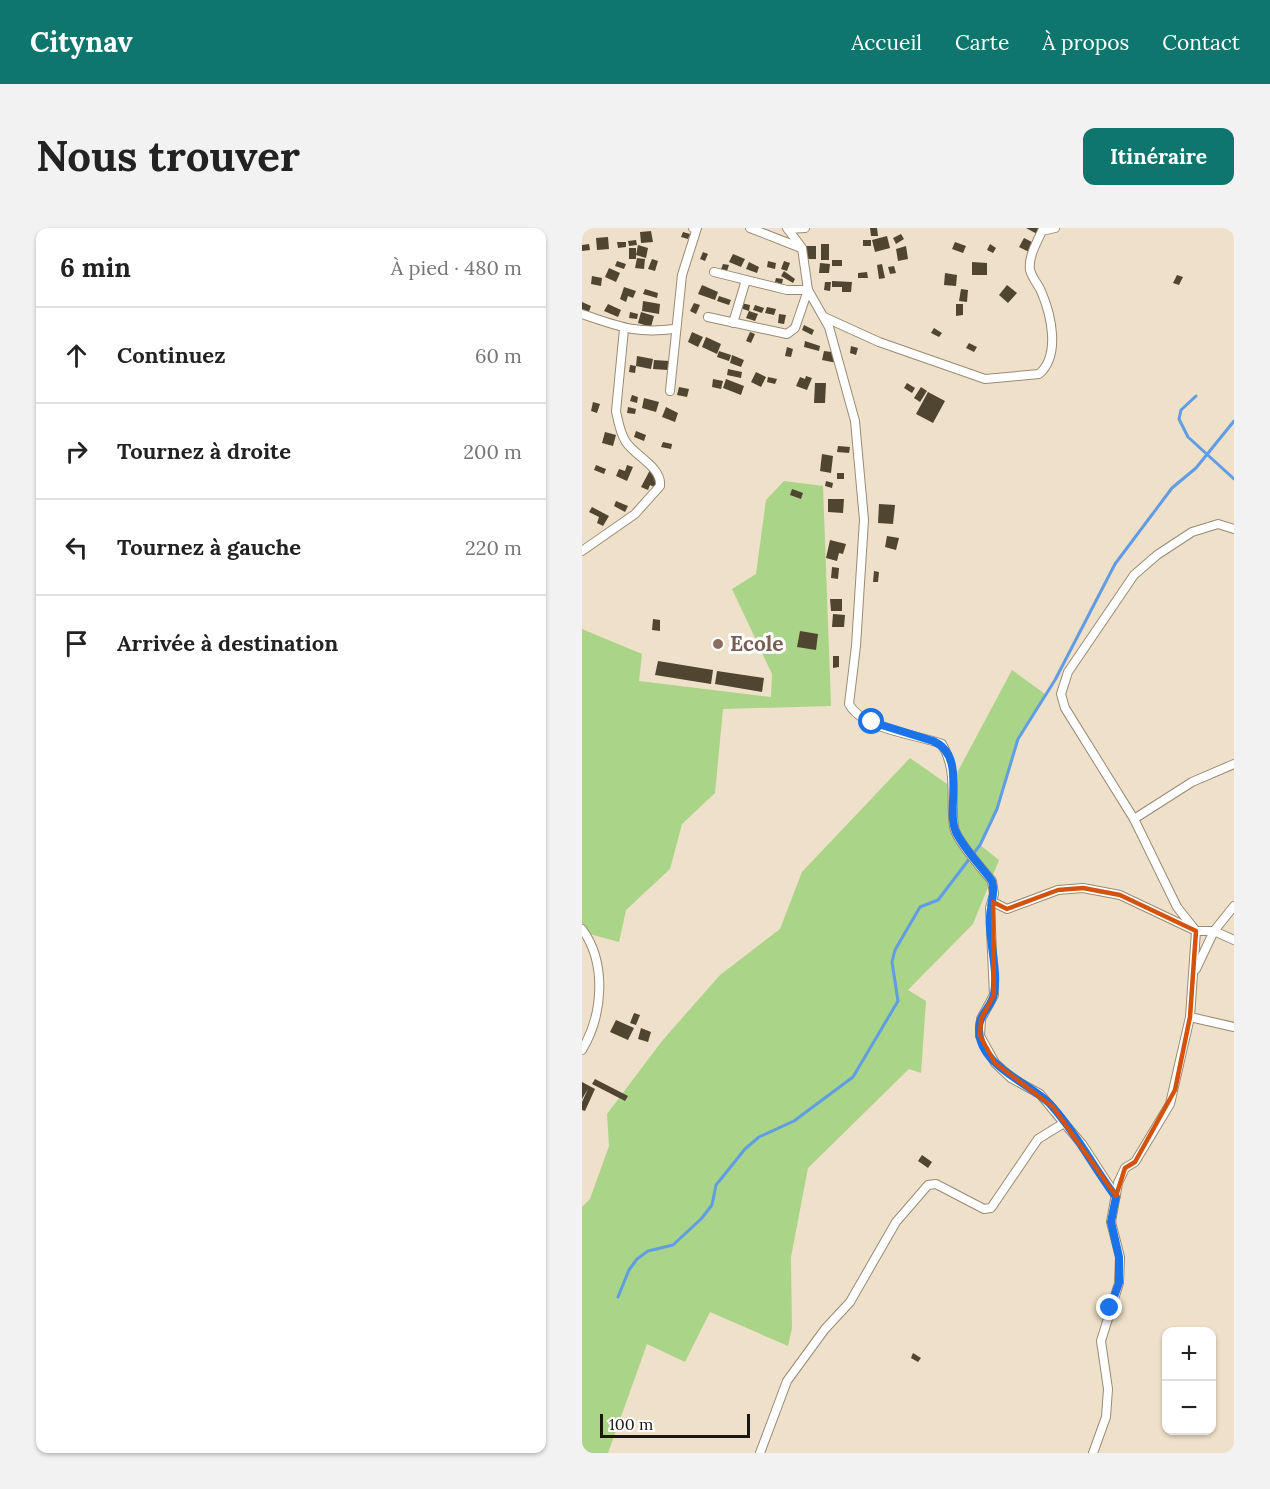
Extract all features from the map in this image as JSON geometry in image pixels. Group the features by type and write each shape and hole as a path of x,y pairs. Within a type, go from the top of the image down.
{"street":[{"path":"670,391 674,329 682,275 695,228"},
{"path":"750,228 802,249"},
{"path":"787,229 805,228"},
{"path":"823,316 879,342 985,379 1039,374 1044,369 1052,339 1046,304 1031,272 1030,264 1042,231 1055,228"},
{"path":"787,229 802,249 808,290 823,316 848,388 855,420 864,520 856,646 849,704 852,711 882,727 942,744 953,772 954,828 992,881 993,902 990,908 994,995 981,1019 980,1036 995,1063 1011,1078 1040,1094 1082,1144 1116,1197"},
{"path":"714,272 787,290 808,290"},
{"path":"733,323 746,280"},
{"path":"708,317 787,333 792,332 808,290"},
{"path":"582,314 624,329 646,332 674,329"},
{"path":"582,551 635,514 660,486 656,473 625,441 618,422 616,411 624,329"},
{"path":"1093,1453 1106,1417 1108,1389 1101,1341 1119,1283 1119,1257 1111,1222 1125,1168 1135,1162 1170,1104 1175,1090 1190,1017 1197,931 1178,907 1134,819 1065,708 1061,694 1068,672 1134,575 1157,555 1192,532 1218,524 1234,529"},
{"path":"1134,819 1192,782 1234,764"},
{"path":"993,902 1007,909 1058,890 1083,888 1120,895 1197,931 1214,931 1234,940"},
{"path":"1195,970 1214,931 1234,906"},
{"path":"582,929 592,943 599,969 599,997 591,1036 582,1050"},
{"path":"1190,1017 1234,1027"},
{"path":"760,1453 787,1381 825,1329 850,1302 890,1231 918,1195 928,1185 936,1184 984,1209 991,1208 1034,1144 1064,1123"}],"highlighted area":[{"path":"1083,888 1120,895 1196,931 1190,1017 1175,1090 1135,1162 1125,1168 1116,1196 1053,1107 995,1063 980,1036 981,1019 994,995 993,902 1007,909 1058,890"}],"green space":[{"path":"784,481 823,486 831,706 723,709 715,793 682,824 670,869 626,910 619,942 582,932 582,629 642,654 639,681 771,697 772,674 732,589 756,574 766,500"},
{"path":"1012,670 1045,694 1018,739 997,809 980,845 999,860 973,924 908,990 926,1001 921,1073 909,1069 808,1168 791,1257 792,1328 788,1346 710,1312 685,1362 647,1344 608,1453 582,1453 582,1207 590,1199 609,1146 607,1114 662,1041 720,975 780,929 802,872 910,758 950,786"}],"building":[{"path":"870,228 877,228 878,236 871,236"},
{"path":"1026,228 1043,228 1039,235"},
{"path":"651,231 653,242 641,243 640,232"},
{"path":"683,232 690,234 688,239 681,237"},
{"path":"901,234 904,239 896,244 893,238"},
{"path":"887,236 890,248 875,252 872,240"},
{"path":"608,237 609,249 597,250 596,238"},
{"path":"1024,238 1034,243 1029,252 1019,247"},
{"path":"636,240 637,245 629,246 628,241"},
{"path":"863,240 871,240 871,246 863,246"},
{"path":"617,242 626,242 626,247 618,248"},
{"path":"955,242 966,246 963,253 952,249"},
{"path":"589,244 590,250 582,251 582,245"},
{"path":"821,244 829,244 829,260 821,260"},
{"path":"990,244 996,248 993,253 987,250"},
{"path":"638,245 648,248 646,258 636,255"},
{"path":"805,246 816,246 816,259 805,259"},
{"path":"906,246 908,259 898,261 896,249"},
{"path":"629,248 636,248 636,259 629,259"},
{"path":"703,252 708,254 705,261 700,259"},
{"path":"733,254 745,259 741,267 729,262"},
{"path":"637,258 645,259 644,269 635,268"},
{"path":"652,259 658,261 655,271 648,269"},
{"path":"832,260 842,260 842,266 832,266"},
{"path":"617,261 626,264 624,269 615,266"},
{"path":"768,261 776,263 775,269 767,267"},
{"path":"784,261 790,263 787,271 781,269"},
{"path":"749,262 759,267 757,273 746,269"},
{"path":"972,262 987,263 987,275 972,275"},
{"path":"820,263 830,264 829,273 819,273"},
{"path":"723,264 729,265 726,274 720,272"},
{"path":"882,264 885,278 879,279 877,265"},
{"path":"894,266 896,273 890,274 888,267"},
{"path":"609,268 620,273 616,282 605,277"},
{"path":"784,271 795,279 793,283 781,276"},
{"path":"867,272 868,278 858,278 858,273"},
{"path":"945,273 957,275 956,286 944,285"},
{"path":"1177,275 1183,277 1179,285 1173,283"},
{"path":"592,276 602,278 601,286 591,284"},
{"path":"776,278 783,279 782,284 775,282"},
{"path":"832,281 852,282 851,292 842,292 842,287 832,287"},
{"path":"825,282 831,282 830,291 824,290"},
{"path":"702,285 718,292 715,300 698,294"},
{"path":"1007,285 1017,293 1008,303 999,295"},
{"path":"624,287 636,291 633,298 628,296 626,302 620,299"},
{"path":"645,289 658,293 657,298 643,294"},
{"path":"961,289 968,290 967,302 959,301"},
{"path":"719,296 731,300 729,305 717,301"},
{"path":"643,301 660,304 659,314 642,311"},
{"path":"582,302 591,306 587,317 582,315"},
{"path":"694,303 700,305 696,314 690,311"},
{"path":"741,303 750,305 749,311 740,308"},
{"path":"608,304 621,310 618,317 604,311"},
{"path":"956,304 963,304 963,315 956,316"},
{"path":"755,305 764,308 762,313 753,310"},
{"path":"767,307 776,309 774,315 765,313"},
{"path":"749,311 758,314 755,321 746,318"},
{"path":"630,312 638,314 637,319 629,318"},
{"path":"641,312 654,316 651,327 638,323"},
{"path":"779,314 786,315 784,324 778,323"},
{"path":"804,325 814,330 812,335 802,330"},
{"path":"934,328 942,333 939,337 931,333"},
{"path":"692,332 703,337 698,347 688,342"},
{"path":"750,332 755,334 751,343 746,341"},
{"path":"706,337 721,344 717,354 702,347"},
{"path":"805,341 820,346 819,351 804,347"},
{"path":"969,343 977,347 974,352 966,348"},
{"path":"851,346 858,348 856,355 850,353"},
{"path":"787,347 793,349 791,357 785,356"},
{"path":"719,351 731,355 729,361 717,357"},
{"path":"824,351 839,353 837,363 822,360"},
{"path":"732,355 744,360 741,367 730,363"},
{"path":"637,356 653,359 651,369 636,366"},
{"path":"654,360 669,361 668,370 653,369"},
{"path":"630,365 636,366 635,373 629,372"},
{"path":"728,369 742,372 741,378 727,375"},
{"path":"756,372 766,377 761,387 751,382"},
{"path":"806,376 812,378 807,390 796,386 800,377 805,379"},
{"path":"768,377 777,379 775,384 767,382"},
{"path":"713,379 723,381 721,389 712,387"},
{"path":"726,379 744,386 741,395 723,388"},
{"path":"815,383 826,383 825,403 814,403"},
{"path":"907,383 915,388 912,393 904,388"},
{"path":"679,387 689,389 687,397 677,395"},
{"path":"921,387 927,391 920,402 914,398"},
{"path":"928,392 945,401 933,423 916,414"},
{"path":"632,395 638,397 637,403 630,401"},
{"path":"644,398 659,402 656,412 642,408"},
{"path":"593,402 600,404 597,413 591,411"},
{"path":"628,407 636,409 635,414 627,413"},
{"path":"666,407 678,413 675,422 662,417"},
{"path":"636,431 646,435 644,441 634,437"},
{"path":"605,432 616,435 613,446 602,443"},
{"path":"663,442 672,444 671,449 661,447"},
{"path":"838,446 850,447 849,453 837,452"},
{"path":"822,454 833,456 831,473 820,471"},
{"path":"596,465 606,469 604,474 594,470"},
{"path":"627,465 633,467 627,481 616,476 619,469 625,471"},
{"path":"650,470 662,475 656,488 650,485 648,490 641,487"},
{"path":"837,473 844,473 844,479 837,479"},
{"path":"826,481 833,483 832,488 825,486"},
{"path":"792,489 803,493 801,499 790,495"},
{"path":"828,499 844,499 843,513 828,512"},
{"path":"616,501 628,506 625,512 614,506"},
{"path":"879,504 895,505 893,524 878,523"},
{"path":"592,507 609,516 603,526 597,523 599,517 589,512"},
{"path":"887,536 899,538 896,550 885,547"},
{"path":"830,540 846,544 843,554 839,553 837,561 826,558"},
{"path":"832,567 839,568 838,579 831,578"},
{"path":"874,571 879,572 878,582 873,582"},
{"path":"830,599 842,599 842,611 831,611"},
{"path":"833,614 845,615 844,627 832,627"},
{"path":"653,619 660,620 660,631 652,630"},
{"path":"800,631 818,634 816,650 797,647"},
{"path":"833,656 839,656 839,667 833,668"},
{"path":"658,661 713,670 711,684 655,675"},
{"path":"717,671 764,678 762,692 715,684"},
{"path":"634,1013 640,1015 636,1025 630,1023"},
{"path":"616,1020 634,1028 628,1040 610,1032"},
{"path":"641,1028 651,1032 648,1042 638,1039"},
{"path":"595,1079 628,1096 625,1101 592,1084"},
{"path":"582,1082 595,1089 585,1111 582,1110 582,1102 588,1089 582,1099"},
{"path":"922,1155 932,1162 928,1168 918,1161"},
{"path":"913,1353 921,1358 918,1362 911,1358"}],"waterway":[{"path":"1196,396 1181,410 1179,419 1188,437 1234,479"},
{"path":"618,1297 629,1270 637,1259 648,1251 673,1245 701,1219 712,1205 716,1185 745,1149 759,1137 794,1121 853,1077 898,1001 892,962 895,950 920,907 938,900 980,845 997,809 1018,739 1055,680 1115,564 1172,488 1196,468 1234,421"}],"place":[{"name":"Ecole","path":"718,644"}],"route":[{"path":"872,722 942,744 947,754 953,772 954,828 992,881 994,888 990,908 994,995 981,1019 980,1036 995,1063 1011,1078 1040,1094 1053,1107 1088,1152 1116,1197 1111,1222 1120,1269 1119,1283 1110,1308"}]}
